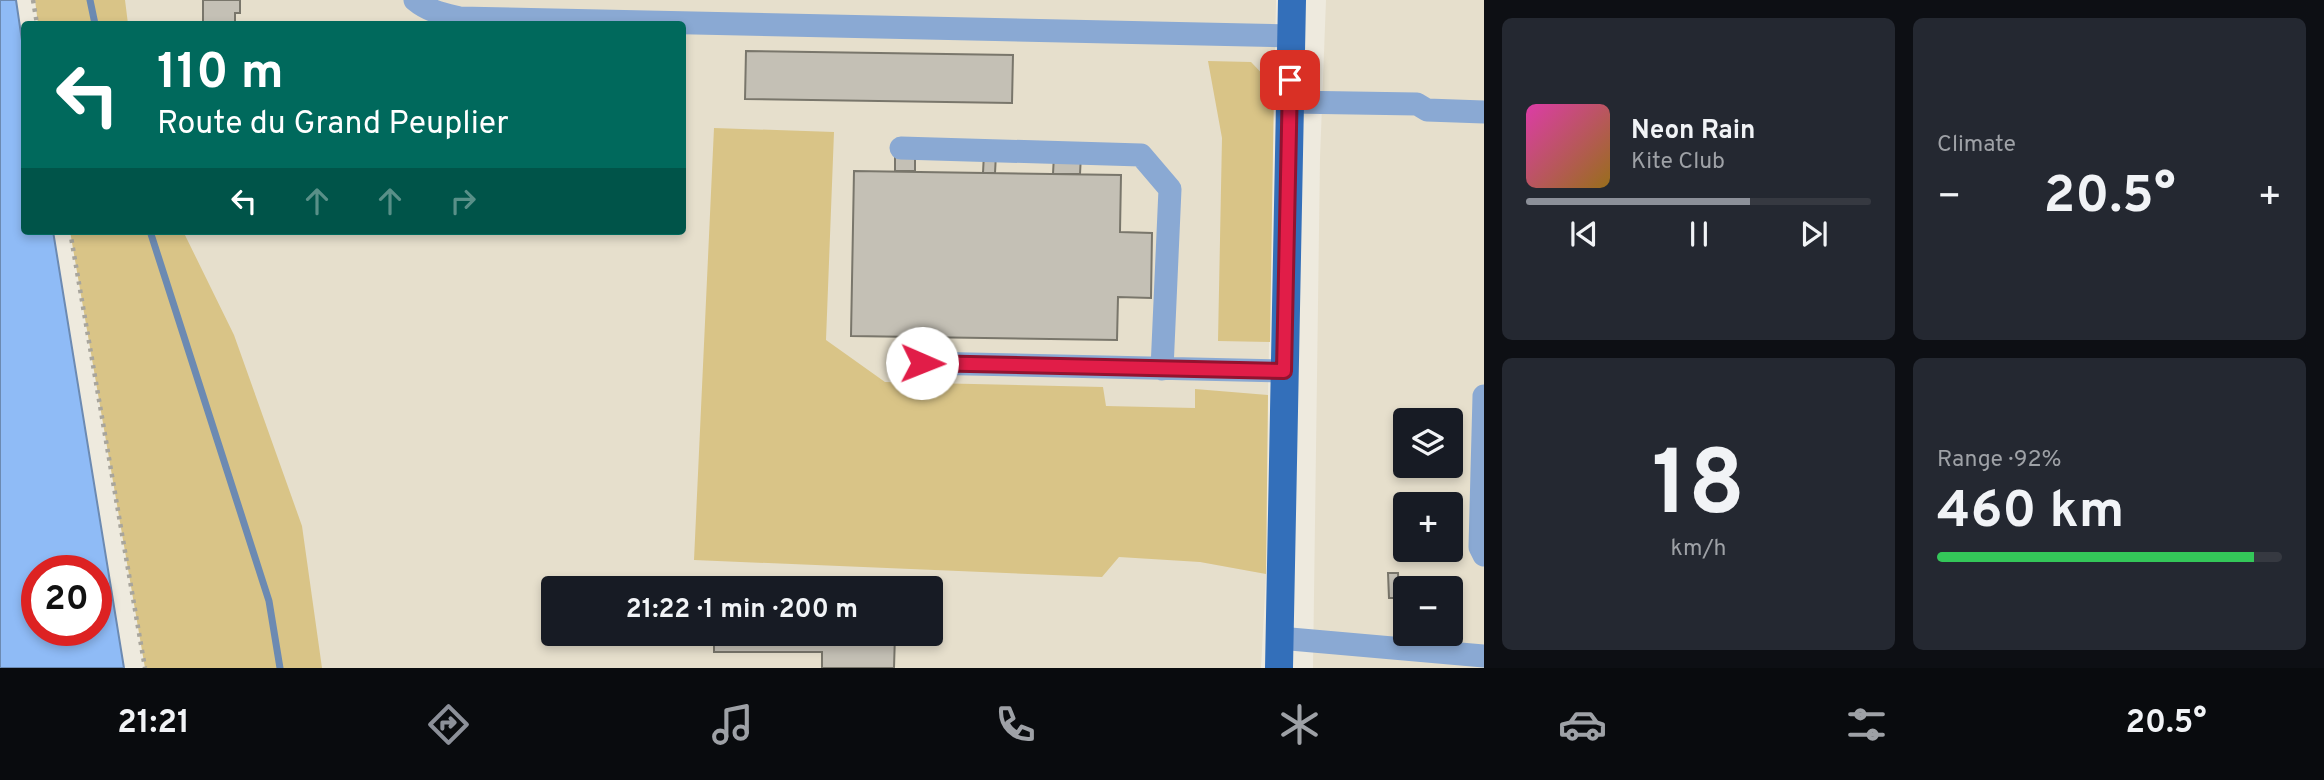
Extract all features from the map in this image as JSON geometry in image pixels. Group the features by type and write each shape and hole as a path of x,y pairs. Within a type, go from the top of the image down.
{"main road":[{"path":"1279,668 1292,0"}],"lane":[{"path":"415,0 422,6 459,18 598,21"},
{"path":"686,23 1291,36"},
{"path":"1290,102 1417,104 1427,110 1484,112"},
{"path":"901,148 1141,155 1170,189 1161,369"},
{"path":"922,363 1284,371"},
{"path":"1484,396 1480,547 1484,555"},
{"path":"1279,638 1484,656"}],"path":[{"path":"33,0 36,21"},
{"path":"71,235 145,668"}],"shaded area":[{"path":"35,0 125,0 128,21 38,21"},
{"path":"49,0 1276,0 1266,574 1261,668 156,668 87,235 686,235 686,21 52,21"},
{"path":"1326,0 1484,0 1484,668 1313,668 1320,158"},
{"path":"1208,61 1251,62 1274,86 1270,342 1218,341 1222,138"},
{"path":"714,128 834,132 826,340 885,382 1103,387 1106,406 1195,408 1195,389 1268,395 1266,574 1200,562 1119,557 1102,577 694,560"},
{"path":"71,235 185,235 234,335 302,526 322,668 145,668"}],"water":[{"path":"0,0 16,0 21,34 21,235 54,235 106,555 21,555 21,646 112,646 112,594 124,668 0,668"}],"building":[{"path":"203,0 240,0 240,13 235,13 235,21 203,21"},
{"path":"746,51 1013,55 1012,103 745,99"},
{"path":"984,153 996,154 995,173 983,173"},
{"path":"1054,155 1081,155 1080,174 1053,174"},
{"path":"895,156 915,156 915,171 895,171"},
{"path":"854,171 1121,175 1120,232 1152,233 1151,298 1118,297 1117,340 851,336"},
{"path":"1388,573 1398,573 1398,576 1393,576 1393,598 1389,598"},
{"path":"714,646 895,646 894,668 822,668 822,652 714,652"}],"waterway":[{"path":"90,0 94,21"},
{"path":"151,235 269,601 280,668"}],"route":[{"path":"922,363 1284,371 1290,80"}]}
